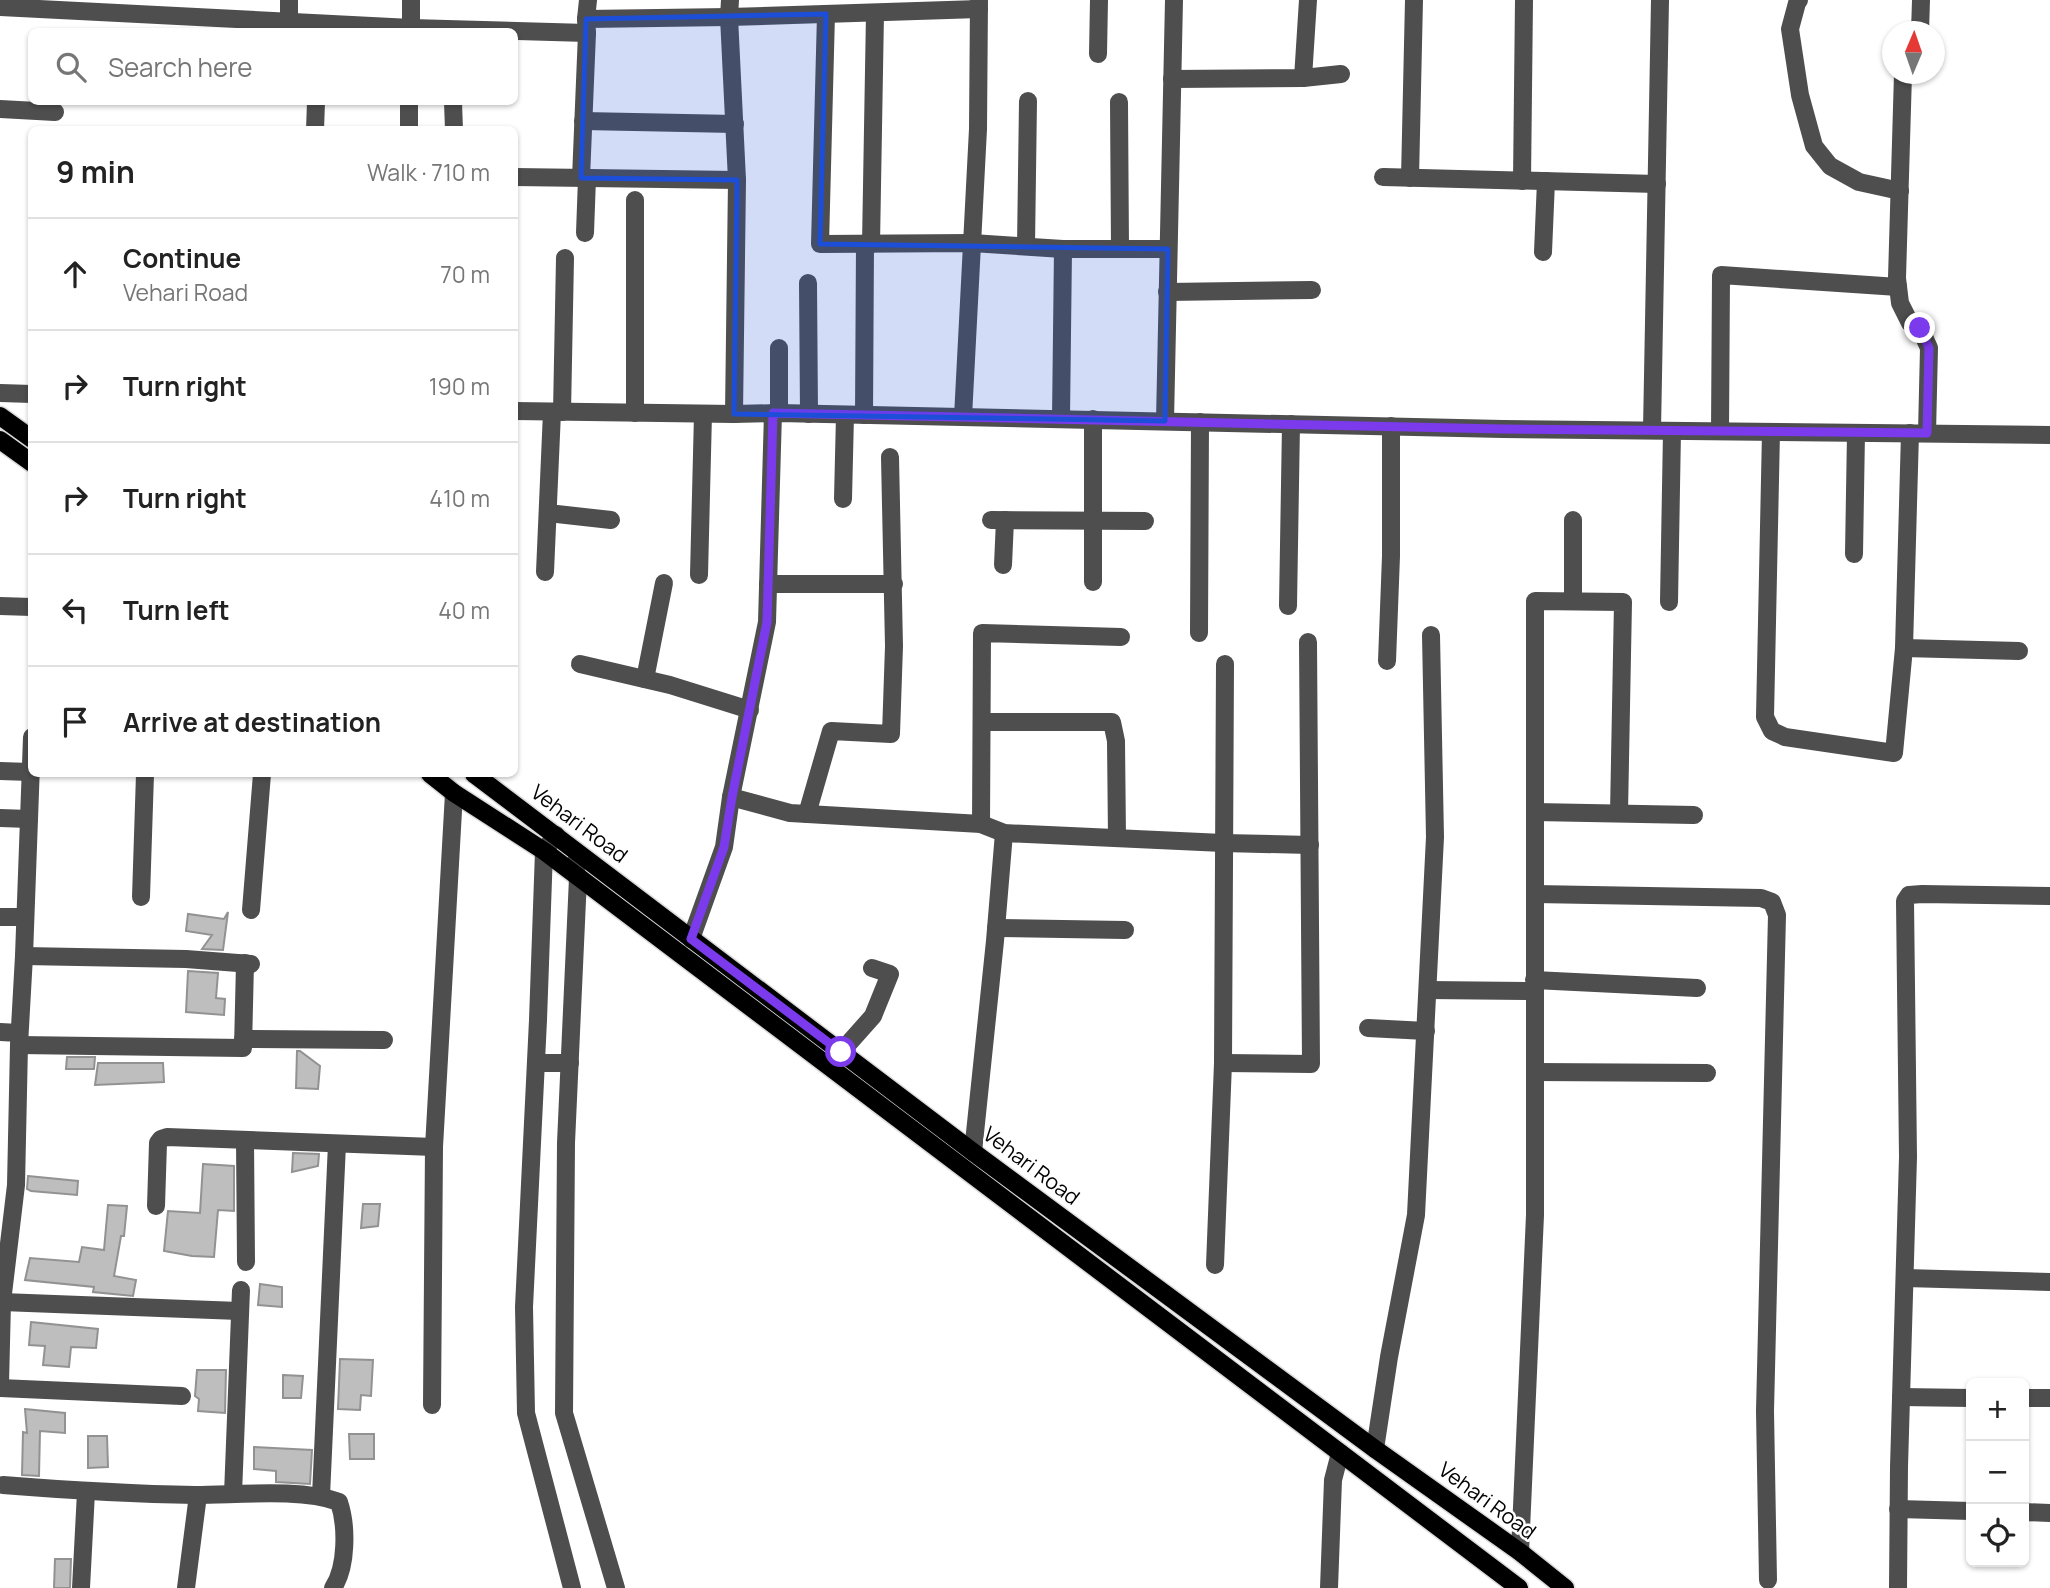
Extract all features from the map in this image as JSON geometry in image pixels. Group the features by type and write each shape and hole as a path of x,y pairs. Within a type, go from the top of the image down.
{"main road":[{"path":"0,415 28,436"},
{"path":"0,439 28,460"},
{"name":"Vehari Road","path":"434,777 544,851 1519,1588"},
{"name":"Vehari Road","path":"478,777 974,1152 1375,1449 1520,1552 1565,1588"}],"street":[{"path":"289,0 289,22"},
{"path":"411,0 411,28"},
{"path":"585,233 583,121 588,0"},
{"path":"1098,54 1099,0"},
{"path":"1165,421 1174,0"},
{"path":"1303,78 1308,0"},
{"path":"1410,178 1414,0"},
{"path":"1522,181 1524,0"},
{"path":"1653,430 1661,0"},
{"path":"1799,0 1790,29 1800,95 1814,146 1830,166 1859,182 1900,191"},
{"path":"1920,21 1921,0"},
{"path":"498,28 586,26 729,9 826,14 979,5 978,129 963,417"},
{"path":"0,7 180,8 320,27 350,28"},
{"path":"729,9 737,180 734,414"},
{"path":"864,415 875,12"},
{"path":"826,14 820,244 972,243 1063,249 1168,249"},
{"path":"1172,79 1303,78 1341,74"},
{"path":"1771,432 1765,717 1772,731 1784,737 1894,753 1905,648 1918,433 1929,348 1920,328 1910,323 1900,303 1898,287 1903,84"},
{"path":"1026,246 1028,101"},
{"path":"1119,102 1120,249"},
{"path":"315,126 316,105"},
{"path":"409,105 409,126"},
{"path":"453,105 454,126"},
{"path":"0,109 55,112"},
{"path":"583,121 734,124"},
{"path":"518,177 737,180"},
{"path":"1383,177 1657,184"},
{"path":"1543,252 1546,181"},
{"path":"635,200 635,413"},
{"path":"1061,418 1063,249"},
{"path":"545,572 565,258"},
{"path":"1720,431 1721,275 1898,287"},
{"path":"808,283 809,414"},
{"path":"1167,292 1311,290"},
{"path":"691,939 724,847 767,622 779,348"},
{"path":"0,393 28,394"},
{"path":"518,411 776,413 1391,426 2050,435"},
{"path":"699,575 702,414"},
{"path":"843,499 845,415"},
{"path":"1093,419 1093,582"},
{"path":"1199,633 1200,422"},
{"path":"1289,606 1291,424"},
{"path":"1387,661 1391,556 1391,426"},
{"path":"1669,602 1672,430"},
{"path":"1854,554 1856,433"},
{"path":"807,814 831,731 891,734 894,584 890,457"},
{"path":"548,513 611,520"},
{"path":"1003,565 998,520 1145,521"},
{"path":"1573,520 1573,601"},
{"path":"645,679 664,583"},
{"path":"768,584 894,584"},
{"path":"1520,1552 1535,1215 1535,601 1623,602 1619,813"},
{"path":"0,606 28,607"},
{"path":"981,824 982,633 1121,637"},
{"path":"1375,1449 1416,1215 1435,837 1431,635"},
{"path":"1223,1063 1311,1063 1308,642"},
{"path":"1905,648 2019,651"},
{"path":"580,664 670,685 750,710"},
{"path":"1215,1265 1223,1063 1225,664"},
{"path":"982,722 1112,722 1116,741 1117,838"},
{"path":"0,771 28,772"},
{"path":"30,777 24,956 9,1144 16,1185 4,1253 0,1386 182,1396"},
{"path":"141,897 145,777"},
{"path":"251,910 262,777"},
{"path":"432,1405 434,1147 454,793"},
{"path":"732,797 790,813 981,824 1004,833 1310,845"},
{"path":"1535,812 1694,815"},
{"path":"0,818 29,819"},
{"path":"974,1152 1004,833"},
{"path":"572,1588 526,1412 524,1307 544,851 563,841 578,878 566,1143 564,1413 616,1588"},
{"path":"1535,894 1761,898 1773,902 1777,915 1765,1410 1769,1580"},
{"path":"1898,1588 1908,1157 1905,901 1909,895 1922,894 2050,896"},
{"path":"0,917 25,918"},
{"path":"996,928 1125,930"},
{"path":"0,1032 19,1039 243,1048 248,964 186,959 24,956"},
{"path":"841,1052 873,1016 890,974 872,968"},
{"path":"1428,990 1534,986 1697,988"},
{"path":"538,1020 571,1020"},
{"path":"1368,1028 1426,1031"},
{"path":"243,1038 384,1040"},
{"path":"536,1063 570,1063"},
{"path":"1535,1072 1707,1073"},
{"path":"156,1206 158,1143 167,1137 434,1147"},
{"path":"245,1140 246,1262"},
{"path":"321,1496 337,1144"},
{"path":"1905,1278 2050,1282"},
{"path":"233,1494 242,1290"},
{"path":"2,1302 239,1311"},
{"path":"1901,1397 1966,1398"},
{"path":"2029,1398 2050,1398"},
{"path":"1329,1588 1333,1480 1340,1454"},
{"path":"3,1485 86,1492 321,1496 339,1502 343,1512 343,1567 333,1588"},
{"path":"81,1588 86,1492"},
{"path":"187,1588 198,1495"},
{"path":"1898,1509 1966,1511"},
{"path":"2029,1512 2050,1513"}],"highlighted area":[{"path":"826,14 820,244 1168,249 1165,421 734,414 737,180 581,178 586,19"}],"building":[{"path":"228,912 223,950 202,949 212,935 186,931 188,914 224,919"},
{"path":"188,971 218,973 216,998 225,999 224,1015 186,1012"},
{"path":"297,1051 320,1066 318,1089 296,1088"},
{"path":"67,1057 95,1057 94,1069 66,1069"},
{"path":"98,1063 163,1063 164,1082 95,1085"},
{"path":"293,1153 319,1154 318,1166 292,1172"},
{"path":"203,1164 234,1166 234,1211 218,1210 214,1257 164,1251 168,1211 200,1213"},
{"path":"28,1176 78,1181 77,1195 31,1191 27,1189"},
{"path":"363,1204 380,1204 378,1226 361,1228"},
{"path":"108,1205 127,1206 124,1236 121,1236 114,1276 136,1280 133,1296 93,1292 94,1287 25,1280 30,1258 79,1262 82,1247 104,1250"},
{"path":"260,1284 282,1287 282,1307 258,1305"},
{"path":"31,1322 98,1329 96,1348 71,1347 69,1367 43,1365 45,1346 29,1345"},
{"path":"340,1359 373,1360 371,1396 361,1395 360,1410 338,1409"},
{"path":"197,1370 226,1370 225,1413 198,1411 199,1399 195,1396"},
{"path":"283,1375 303,1376 301,1398 283,1398"},
{"path":"25,1409 65,1413 65,1433 40,1431 39,1476 22,1475 23,1432 27,1433"},
{"path":"349,1434 374,1434 374,1459 350,1459"},
{"path":"88,1436 107,1436 108,1467 88,1468"},
{"path":"254,1447 312,1450 310,1484 276,1482 276,1471 254,1469"},
{"path":"55,1559 71,1559 70,1588 54,1588"}],"route":[{"path":"841,1052 691,939 724,847 767,622 773,413 1503,429 1927,433 1929,348 1920,328"}]}
